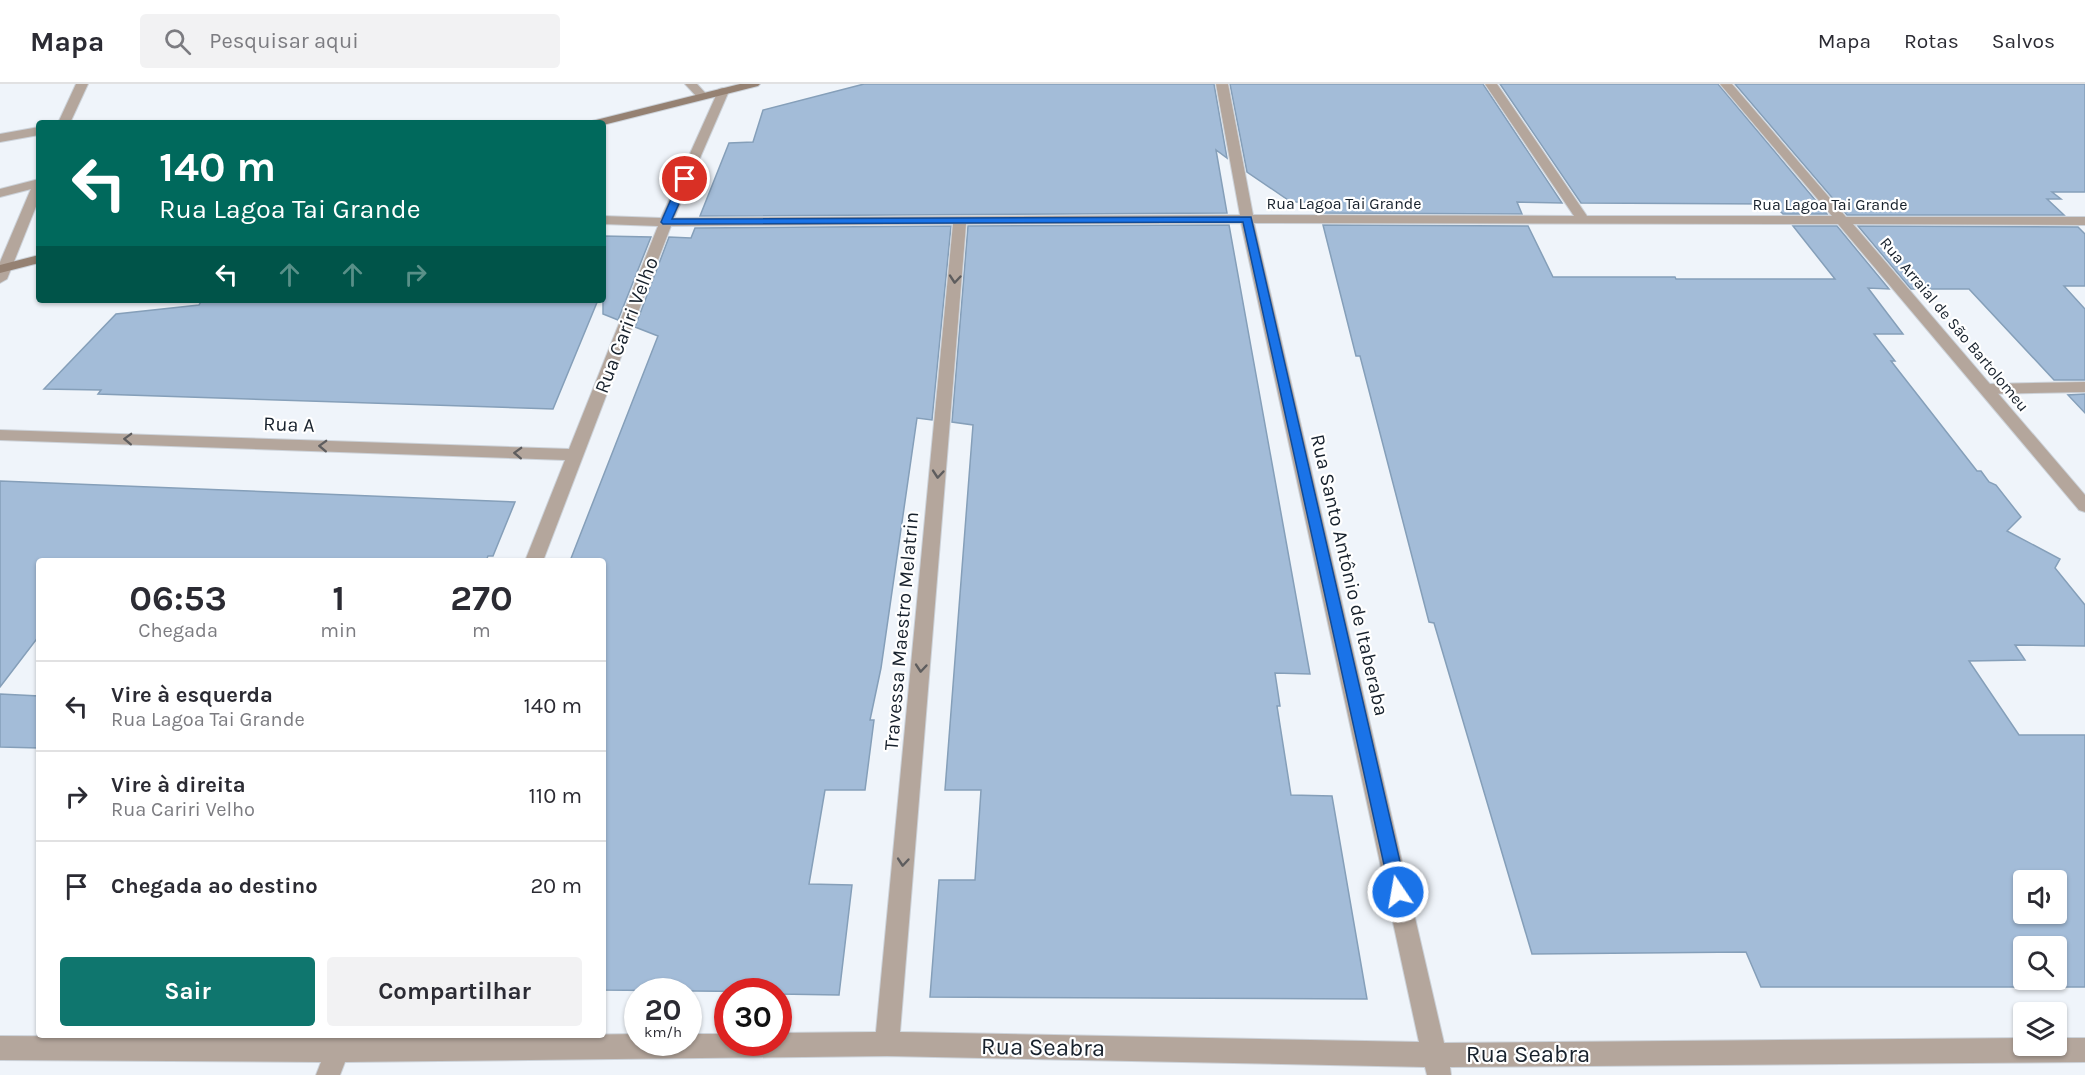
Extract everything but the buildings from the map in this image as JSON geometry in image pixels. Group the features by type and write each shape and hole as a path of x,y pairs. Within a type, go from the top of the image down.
{"main road":[{"path":"606,120 754,84"},
{"path":"2,272 36,260"}],"street":[{"path":"65,120 81,84"},
{"path":"691,84 702,96"},
{"name":"Rua Santo Antônio de Itaberaba","path":"1222,84 1248,219 1437,1065"},
{"path":"1491,84 1584,221"},
{"name":"Rua Arraial de São Bartolomeu","path":"1726,84 2085,506"},
{"name":"Rua Cariri Velho","path":"535,558 666,222 723,91"},
{"path":"0,138 36,132"},
{"path":"0,193 36,185"},
{"path":"2,272 36,191"},
{"name":"Rua Lagoa Tai Grande","path":"606,220 666,222 1248,219 2085,221"},
{"name":"Travessa Maestro Melatrin","path":"887,1044 960,221"},
{"path":"1986,389 2085,387"},
{"name":"Rua A","path":"0,435 576,455"},
{"path":"328,1075 341,1043"},
{"name":"Rua Seabra","path":"0,1048 341,1043 887,1044 1437,1065 2085,1050"}],"route":[{"path":"685,179 666,222 1248,219 1398,892"}]}
